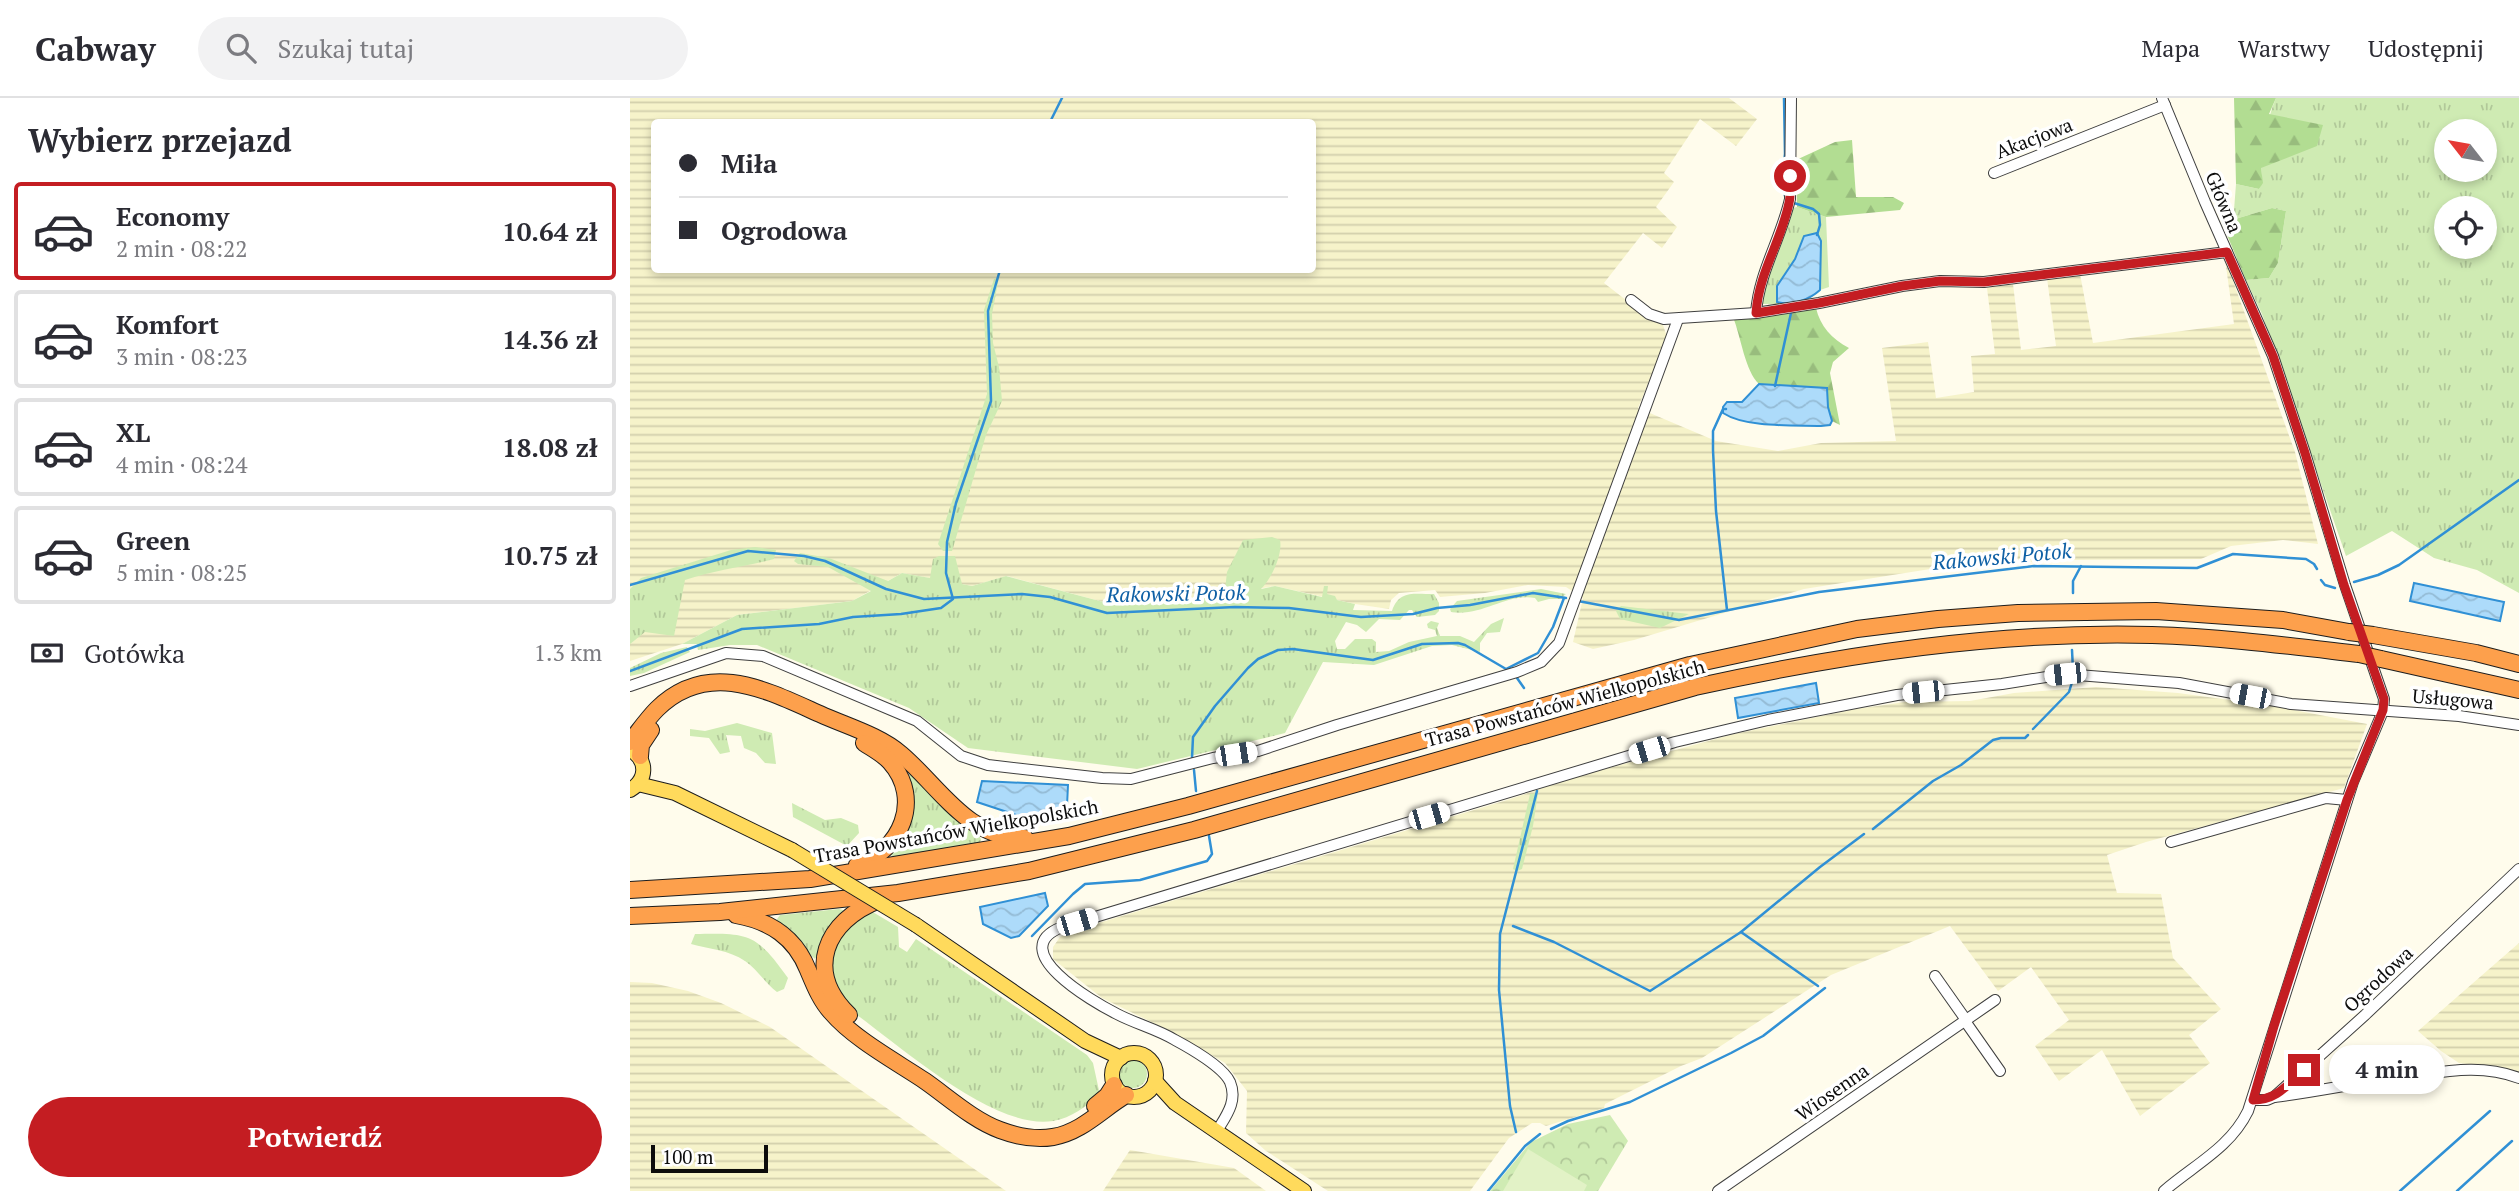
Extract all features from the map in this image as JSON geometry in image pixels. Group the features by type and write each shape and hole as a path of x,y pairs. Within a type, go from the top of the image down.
{"highway":[{"name":"Trasa Powstańców Wielkopolskich","path":"630,890 810,879 1069,836 1188,806 1690,665 1857,629 1938,619 2018,613 2155,611 2283,620 2476,653 2519,664"},
{"name":"Trasa Powstańców Wielkopolskich","path":"630,916 720,912 898,893 1029,871 1194,830 1695,687 1779,668 1954,643 2088,635 2153,635 2275,644 2358,654 2519,690"},
{"path":"630,742 657,708 681,691 712,682 741,683 782,697 885,744 910,762 961,814 986,831 1003,837 1069,836"},
{"path":"638,758 644,740 668,712 697,695 726,692 771,703 877,751 890,761 905,788 907,805 898,835 889,847 876,857 810,879"},
{"path":"898,893 849,915 832,936 827,948 824,959 825,973 830,990 838,1005 856,1023 976,1106 1008,1122 1032,1128 1055,1126 1075,1120 1107,1096 1118,1077"},
{"path":"720,912 753,918 770,925 788,938 799,951 823,1001 841,1023 999,1130 1041,1138 1065,1133 1087,1124 1118,1077"}],"main road":[{"path":"638,758 634,787 675,793"},
{"path":"638,758 675,793 792,850 916,925 1085,1041 1118,1077 1139,1096 1151,1087 1154,1066 1146,1056 1132,1053 1118,1077"},
{"path":"1151,1087 1304,1191"}],"street":[{"path":"1756,313 1757,293 1790,199 1791,98"},
{"name":"Akacjowa","path":"1994,173 2164,102"},
{"name":"Główna","path":"2164,102 2273,356 2355,618 2382,692 2383,710"},
{"path":"1631,300 1657,318 1756,313 1940,281 1984,282 2227,252"},
{"path":"630,686 726,653 764,656 917,720 951,749 972,761 1119,779 1258,751 1337,724 1524,670 1541,662 1559,643 1678,319"},
{"name":"Usługowa","path":"1217,1131 1229,1112 1233,1098 1231,1085 1225,1075 1175,1040 1113,1012 1058,975 1046,963 1042,954 1043,943 1053,930 1675,742 1768,720 1897,695 2078,674 2179,683 2291,704 2489,719 2519,725"},
{"path":"2164,1191 2208,1158 2233,1136 2243,1122 2253,1100 2347,800 2383,710"},
{"path":"2171,842 2326,798 2347,800"},
{"name":"Ogrodowa","path":"2274,1097 2519,869"},
{"path":"1935,976 2000,1071"},
{"name":"Wiosenna","path":"1718,1191 1995,1000"},
{"path":"2253,1100 2456,1070 2486,1069 2519,1078"}],"shaded area":[{"path":"630,98 1729,98 1757,119 1736,146 1700,119 1664,173 1674,182 1656,207 1677,227 1662,248 1643,233 1604,283 1653,321 1662,322 1667,337 1638,408 1716,441 1778,451 1821,443 1896,441 1882,348 1928,342 1936,398 1974,392 1971,356 1995,354 1987,288 2013,284 2021,350 2056,346 2047,278 2080,274 2093,343 2234,324 2225,259 2295,452 2318,544 2283,540 2231,546 2201,559 2062,560 1943,567 1804,589 1634,640 1593,649 1573,642 1583,598 1566,587 1528,585 1485,593 1440,597 1435,590 1399,593 1391,600 1389,609 1275,586 1206,598 1107,603 1007,576 972,586 902,573 852,601 737,615 682,644 630,661"},
{"path":"2096,687 2178,693 2267,705 2367,724 2344,788 2107,855 2117,893 2161,894 2173,958 2221,1009 2189,1035 2210,1063 2140,1116 2102,1050 2059,1081 2035,1046 2069,1020 2031,967 1998,991 1950,926 1831,975 1702,1058 1605,1104 1604,1108 1546,1126 1532,1123 1509,1138 1470,1191 1328,1191 1266,1151 1246,1133 1247,1091 1225,1063 1176,1034 1102,998 1053,959 1053,947 1060,937 1082,928 1576,777 1734,734 1856,709 1905,702 1970,701 2014,693"},
{"path":"2519,943 2519,1074 2507,1069 2459,1063 2418,1031"},
{"path":"630,982 652,983 688,991 721,1003 770,1027 1006,1191 630,1191"},
{"path":"1130,1150 1234,1168 1266,1191 1103,1191"}],"green space":[{"path":"2234,98 2276,98 2269,114 2323,125 2317,146 2261,168 2263,183 2259,189 2236,184"},
{"path":"2276,98 2519,98 2519,593 2477,570 2434,558 2392,531 2346,556 2262,314 2246,280 2269,278 2278,263 2286,211 2272,208 2222,223 2220,215 2234,210 2236,184 2259,189 2261,186 2261,166 2268,123"},
{"path":"1852,140 1856,197 1893,197 1904,203 1900,210 1826,217 1797,207 1796,160 1835,142"},
{"path":"1793,208 1826,217 1829,287 1820,290 1821,241 1796,260 1777,286 1784,304 1760,304 1760,292"},
{"path":"2272,208 2286,211 2278,263 2269,278 2246,280 2222,223"},
{"path":"999,277 992,314 993,343 999,367 1002,401 986,435 952,551 943,551 938,544 987,394 984,310 994,279"},
{"path":"1816,308 1820,321 1828,331 1849,348 1833,362 1830,373 1840,425 1832,421 1826,388 1759,384 1747,362 1733,317"},
{"path":"1272,537 1280,540 1280,553 1269,579 1261,589 1275,586 1322,597 1324,586 1328,586 1327,594 1335,596 1337,600 1355,604 1353,610 1392,611 1399,599 1413,594 1434,594 1439,603 1439,611 1435,615 1417,617 1409,610 1400,620 1379,619 1366,632 1357,625 1346,622 1335,641 1337,649 1345,649 1355,639 1372,639 1376,642 1376,652 1389,651 1409,642 1437,636 1435,630 1428,628 1427,624 1431,621 1439,623 1437,628 1440,636 1460,636 1474,642 1491,624 1504,618 1500,632 1487,633 1480,643 1480,652 1452,645 1432,646 1374,665 1323,662 1285,733 1137,769 968,748 909,708 757,645 730,645 698,650 697,644 682,644 737,615 852,601 871,591 828,567 798,564 794,561 800,553 829,558 888,581 902,573 930,578 933,559 939,556 955,556 962,584 972,586 1006,576 1107,603 1206,598 1229,594 1225,590 1227,572 1243,540"},
{"path":"755,547 776,550 774,559 685,580 674,636 645,632 630,644 630,589 641,578 731,550"},
{"path":"1541,589 1566,594 1560,599 1538,602 1535,598 1524,597 1462,613 1451,612 1450,609 1457,601"},
{"path":"1621,606 1689,614 1660,628 1620,619 1616,611"},
{"path":"687,647 690,652 644,673 630,676 630,668 661,653"},
{"path":"737,723 772,733 776,764 765,763 756,753 744,748 741,736 726,735 730,752 720,754 709,738 690,736 690,729 705,731"},
{"path":"911,771 953,817 980,837 979,844 894,857 891,855 905,837 911,822"},
{"path":"1538,793 1522,869 1517,871 1513,869 1530,794"},
{"path":"792,803 825,820 841,818 858,825 859,833 847,846 793,817"},
{"path":"843,910 842,913 815,959 775,922 780,915"},
{"path":"871,911 898,927 899,947 907,952 916,939 1087,1055 1093,1063 1100,1095 1073,1114 1053,1121 1030,1121 1004,1113 949,1083 853,1012 839,997 831,967 833,950 846,926"},
{"path":"695,934 728,934 759,944 788,978 784,989 777,992 739,957 691,944"},
{"path":"1133,1060 1143,1064 1147,1074 1143,1084 1133,1088 1123,1084 1119,1074 1123,1064"},
{"path":"1610,1115 1628,1141 1598,1191 1490,1191 1531,1142 1568,1124"},
{"path":"1528,1149 1587,1185 1584,1191 1503,1191"}],"water":[{"path":"1817,233 1821,241 1820,290 1800,301 1777,302 1777,286 1795,259 1804,236"},
{"path":"1759,384 1827,388 1832,421 1830,425 1757,423 1723,413 1727,402 1742,402"},
{"path":"2414,583 2504,602 2500,621 2410,601"},
{"path":"1816,683 1819,703 1738,718 1735,698"},
{"path":"982,781 1068,785 1067,806 1025,818 977,802"},
{"path":"1045,893 1048,906 1019,936 1011,938 983,924 980,907"}],"waterway":[{"path":"1052,119 1062,98"},
{"name":"Rakowski Potok","path":"1784,98 1785,154 1782,183 1785,196"},
{"name":"Rakowski Potok","path":"1794,203 1813,209 1819,214 1817,235"},
{"name":"Rakowski Potok","path":"630,671 742,629 819,624 853,617 901,614 941,608 953,599 946,573 947,542 956,503 991,401 988,311 999,273"},
{"name":"Rakowski Potok","path":"1775,386 1791,313"},
{"name":"Rakowski Potok","path":"1726,409 1723,409 1713,431 1713,450 1716,511 1727,610"},
{"name":"Rakowski Potok","path":"2354,582 2399,565 2519,480"},
{"name":"Rakowski Potok","path":"630,585 748,551 804,556 825,561 886,589 924,599 1022,594 1050,597 1107,613 1235,607 1289,608 1361,617 1413,614 1533,593 1566,598"},
{"name":"Rakowski Potok","path":"1578,601 1679,620 1819,592 2034,566 2197,568 2233,554 2306,559 2317,569"},
{"path":"2073,593 2073,581 2081,566"},
{"name":"Rakowski Potok","path":"2321,580 2325,585 2335,588"},
{"path":"1192,758 1193,737 1215,706 1258,659 1278,650 1293,649 1373,660 1422,644 1458,643 1506,669 1538,653 1553,627 1564,598"},
{"path":"2072,650 2073,670"},
{"path":"1517,678 1524,688"},
{"path":"2033,729 2069,692 2073,679"},
{"path":"1873,829 1933,781 1961,765 1993,740 2025,738 2028,735"},
{"path":"1194,770 1196,791"},
{"path":"1516,1132 1510,1106 1499,990 1500,934 1537,791"},
{"path":"1513,926 1554,942 1650,991 1741,932 1864,834"},
{"path":"1032,936 1085,884 1140,880 1207,861 1212,854 1209,836"},
{"path":"1741,932 1818,986"},
{"path":"1551,1129 1630,1102 1731,1053 1763,1036 1825,988"},
{"path":"2400,1191 2490,1111"},
{"path":"1488,1191 1525,1146 1540,1134"},
{"path":"2457,1191 2512,1141"}],"route":[{"path":"1790,176 1787,213 1757,293 1756,313 1940,281 1984,282 2227,252 2273,356 2344,585 2384,699 2383,710 2347,800 2253,1100 2274,1097 2304,1070"}]}
